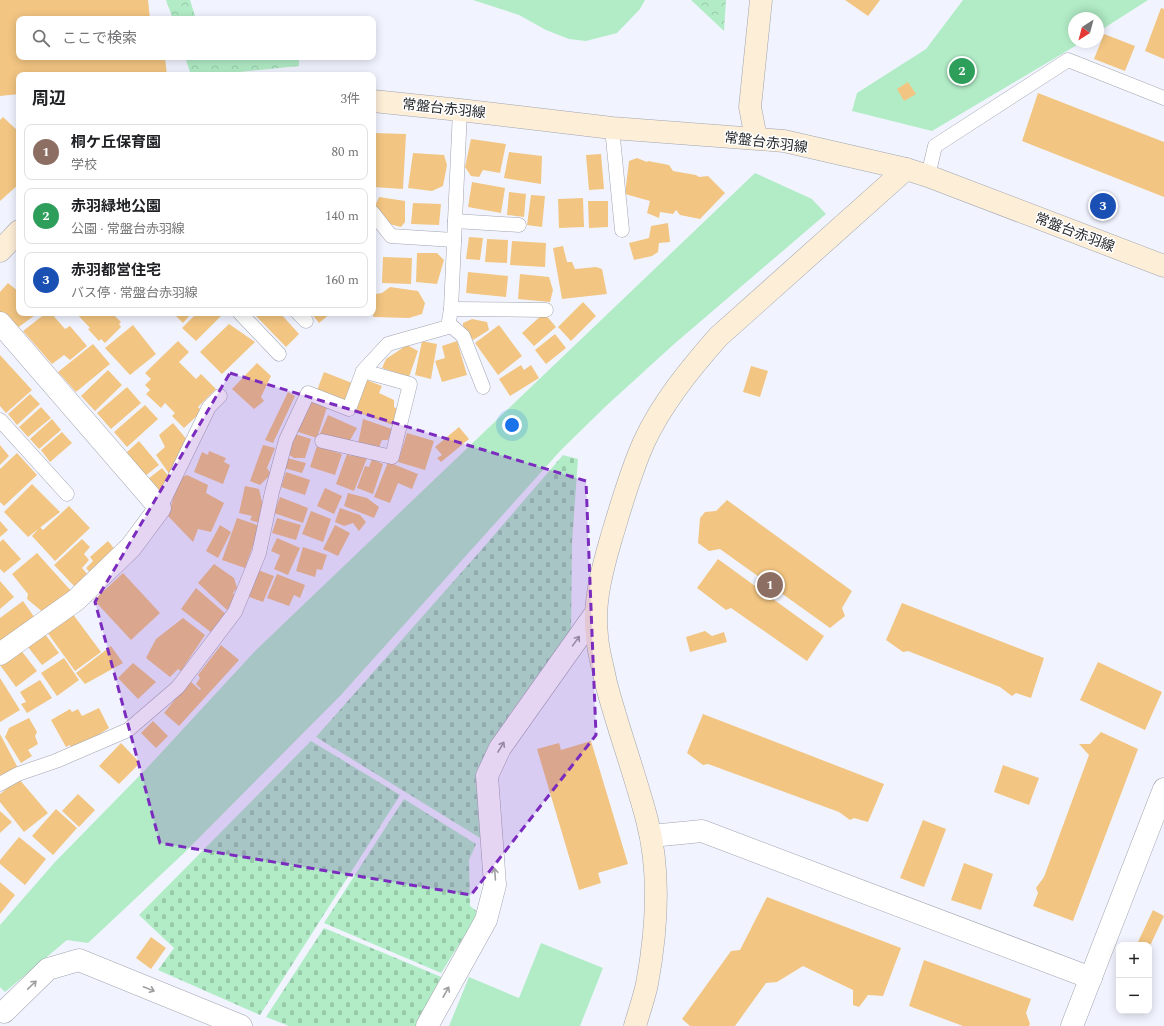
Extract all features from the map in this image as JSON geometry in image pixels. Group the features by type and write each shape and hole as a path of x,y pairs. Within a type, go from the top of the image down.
{"street":[{"path":"756,138 750,107 761,0"},
{"name":"常盤台赤羽線","path":"376,101 612,128 784,141 906,169 928,176 1164,266"},
{"path":"635,1026 647,985 653,945 656,881 651,836 610,697 597,636 595,614 603,566 626,488 645,440 671,396 694,365 718,337 906,169"},
{"path":"0,251 16,234"},
{"path":"0,323 160,508 131,546 76,600 0,654"},
{"path":"427,1026 486,920 496,886 487,776 500,748 595,614"},
{"path":"1072,1026 1164,789"},
{"path":"651,836 702,832 1091,978"},
{"path":"3,1014 48,969 79,960 241,1026"}],"lane":[{"path":"928,176 935,146 1068,60 1164,98"},
{"path":"0,784 18,774 56,761 128,730 178,687 235,612 259,553 272,492 286,440 308,393 349,409 363,371 388,344 448,327 451,309 460,110"},
{"path":"612,128 622,230"},
{"path":"376,217 391,236 454,240"},
{"path":"455,221 518,225"},
{"path":"451,309 546,310"},
{"path":"243,316 279,354"},
{"path":"449,324 463,336 483,387"},
{"path":"322,441 392,457 410,384 363,371"},
{"path":"160,508 209,407 220,396"},
{"path":"0,420 67,494"}],"highlighted area":[{"path":"230,373 586,481 596,735 471,895 160,843 95,602"}],"green space":[{"path":"166,0 190,0 195,16 172,16"},
{"path":"473,0 645,0 640,9 617,33 586,41 569,39 546,30 519,15"},
{"path":"691,0 726,0 724,31"},
{"path":"963,0 1148,0 1104,28 1104,12 1068,12 1068,48 1072,48 932,131 852,111 857,93 926,49"},
{"path":"186,60 299,60 299,66 240,72 190,72"},
{"path":"755,173 812,199 826,214 673,345 605,407 561,450 340,696 183,854 88,943 67,940 5,992 0,987 0,925 55,862 147,768 256,650"},
{"path":"563,455 578,459 572,543 571,630 509,715 478,768 485,841 316,737"},
{"path":"311,741 400,795 260,1015 158,970 174,948 139,915"},
{"path":"404,799 476,844 469,860 470,906 479,913 441,973 324,923"},
{"path":"324,928 446,979 418,1026 289,1026 266,1017"},
{"path":"541,943 603,968 580,1026 449,1026 469,977 519,998"}],"building":[{"path":"0,0 148,0 150,16 16,16 16,60 165,60 167,72 16,72 16,94 0,96"},
{"path":"845,0 880,0 868,16"},
{"path":"1161,8 1164,9 1164,59 1145,51"},
{"path":"1104,34 1135,46 1125,71 1094,59 1098,48 1104,48"},
{"path":"908,82 916,94 904,101 897,89"},
{"path":"1038,93 1164,142 1164,197 1022,141"},
{"path":"3,117 16,129 16,187 0,201 0,120"},
{"path":"376,133 406,134 403,189 376,187"},
{"path":"471,139 506,144 500,173 483,170 479,177 471,176 465,167"},
{"path":"509,152 542,156 541,184 504,178"},
{"path":"413,153 444,155 447,165 443,186 432,191 408,188"},
{"path":"601,154 604,189 589,190 586,155"},
{"path":"637,158 647,162 669,165 673,171 696,175 699,177 708,176 725,193 700,219 680,215 676,210 673,214 660,212 659,218 647,213 650,201 625,194 629,161"},
{"path":"472,182 505,188 501,213 468,207"},
{"path":"509,192 526,194 524,217 507,215"},
{"path":"531,195 545,196 542,227 527,225"},
{"path":"379,197 405,201 405,222 401,227 389,224 376,207"},
{"path":"583,198 584,227 559,228 558,199"},
{"path":"588,201 608,201 608,227 589,228"},
{"path":"413,203 441,204 439,225 411,224"},
{"path":"668,223 670,242 659,243 658,252 652,256 634,260 629,243 649,238 651,226"},
{"path":"469,237 483,238 480,260 466,259"},
{"path":"487,239 508,240 507,263 485,262"},
{"path":"512,241 546,243 545,267 510,265"},
{"path":"563,246 567,262 572,262 575,269 596,267 602,269 607,294 562,299 553,248"},
{"path":"417,253 437,253 444,260 437,284 416,282"},
{"path":"383,257 412,258 411,284 382,283"},
{"path":"468,272 508,276 506,297 466,293"},
{"path":"520,274 549,277 553,290 550,302 518,299"},
{"path":"8,283 16,290 16,316 34,316 13,331 0,318 0,292"},
{"path":"390,287 418,291 425,303 422,314 409,318 373,317 376,316 376,294 382,293"},
{"path":"583,302 596,316 571,341 558,327"},
{"path":"544,313 556,327 534,346 522,333"},
{"path":"42,316 54,316 65,329 70,326 87,346 70,360 64,355 52,364 23,331"},
{"path":"79,316 115,316 121,322 119,324 121,327 105,343 101,339 99,341 88,329 90,328"},
{"path":"176,316 189,316 183,323"},
{"path":"194,316 221,316 196,341 182,328"},
{"path":"256,316 283,316 299,334 286,347"},
{"path":"313,316 327,316 319,323"},
{"path":"472,319 487,322 489,330 473,340 463,326 463,323"},
{"path":"229,324 255,342 222,374 200,352"},
{"path":"133,325 156,354 130,375 105,348"},
{"path":"499,325 522,356 498,375 475,343"},
{"path":"555,334 566,348 546,364 535,350"},
{"path":"178,341 189,352 179,362 196,379 201,374 216,389 198,407 202,411 184,428 172,416 175,413 165,403 161,408 146,394 150,390 145,385 151,379 145,373"},
{"path":"422,341 437,344 431,379 415,375"},
{"path":"457,341 467,375 442,382 435,361 445,358 442,346"},
{"path":"93,344 110,364 76,392 58,372"},
{"path":"407,345 418,351 409,377 382,368 386,359"},
{"path":"0,355 32,390 6,413 0,406"},
{"path":"257,363 271,376 261,397 264,401 254,409 232,389"},
{"path":"521,365 524,370 531,365 539,378 510,396 499,379"},
{"path":"751,366 768,371 760,397 743,392"},
{"path":"108,370 122,385 95,411 81,396"},
{"path":"324,372 352,383 344,404 316,393"},
{"path":"364,379 382,386 379,393 394,400 394,407 397,409 393,425 352,410"},
{"path":"127,387 141,403 111,429 97,413"},
{"path":"288,392 295,396 273,443 265,440"},
{"path":"30,394 40,404 17,425 8,414"},
{"path":"308,400 327,407 317,438 295,431"},
{"path":"145,405 158,419 127,447 114,432"},
{"path":"41,407 51,418 28,437 19,427"},
{"path":"328,415 357,428 349,442 320,434"},
{"path":"52,419 61,430 39,449 30,439"},
{"path":"363,419 392,429 388,440 382,440 378,450 358,444"},
{"path":"173,423 188,441 170,475 156,455 165,447 159,435"},
{"path":"459,427 469,439 441,462 437,458 442,455 435,447"},
{"path":"62,432 72,443 50,462 41,450"},
{"path":"292,433 311,439 305,458 294,458 285,452"},
{"path":"407,433 434,441 425,470 398,462"},
{"path":"139,441 159,465 145,476 126,456 127,452"},
{"path":"0,445 9,456 0,465"},
{"path":"263,445 275,448 267,468 271,474 260,485 250,481"},
{"path":"317,446 342,454 335,475 310,467"},
{"path":"209,451 226,458 224,462 230,465 223,484 194,472 202,452 208,455"},
{"path":"17,453 37,475 4,506 0,502 0,469"},
{"path":"352,453 369,453 354,491 336,484 347,454 351,456"},
{"path":"287,458 306,463 302,473 284,468"},
{"path":"372,459 383,464 373,494 357,488 365,466 369,467"},
{"path":"388,462 418,474 412,489 398,483 390,503 374,497"},
{"path":"162,468 171,479 163,496 148,479"},
{"path":"286,472 310,480 305,495 281,487"},
{"path":"187,475 208,485 206,493 224,503 211,532 198,529 193,542 168,516 179,478"},
{"path":"32,484 60,512 28,537 4,512"},
{"path":"245,486 259,489 263,504 259,523 250,520 252,516 239,513"},
{"path":"325,488 342,496 334,514 317,506"},
{"path":"348,493 367,498 379,507 374,518 344,506"},
{"path":"280,497 308,508 303,523 274,513"},
{"path":"727,500 852,591 842,608 845,616 830,628 720,549 709,551 698,543 700,518 705,512 716,511"},
{"path":"69,506 90,528 55,561 32,536 40,527 43,530"},
{"path":"340,508 360,515 366,522 359,531 353,523 344,526 335,522"},
{"path":"311,511 331,519 323,542 302,534"},
{"path":"237,518 260,526 245,568 222,560"},
{"path":"277,518 301,525 296,540 272,533"},
{"path":"0,521 8,530 0,537"},
{"path":"220,525 231,532 218,558 206,551"},
{"path":"335,525 350,533 338,556 323,549"},
{"path":"277,538 300,548 288,575 274,569 280,555 271,551"},
{"path":"3,539 21,559 4,573 0,569 0,542"},
{"path":"82,539 90,547 84,554 89,560 82,568 89,576 76,588 54,565"},
{"path":"108,541 117,552 92,575 86,568 93,561 90,557"},
{"path":"303,547 327,555 322,570 317,569 315,577 296,571"},
{"path":"37,553 72,592 44,613 27,599 28,594 12,574"},
{"path":"718,559 824,636 807,661 731,608 726,610 697,588"},
{"path":"214,564 234,578 237,588 233,593 236,597 227,610 198,583"},
{"path":"258,570 274,576 263,602 247,596"},
{"path":"123,573 160,613 131,640 94,600"},
{"path":"277,574 305,585 300,598 294,595 289,606 267,598"},
{"path":"0,581 14,597 0,609"},
{"path":"196,588 227,615 212,633 181,609"},
{"path":"23,601 37,621 0,646 0,618"},
{"path":"902,603 1044,658 1031,698 1016,693 1012,696 1000,687 908,651 903,652 886,640"},
{"path":"72,613 101,652 75,671 47,632"},
{"path":"183,618 205,635 181,671 178,669 170,677 146,658 156,639"},
{"path":"705,631 712,636 724,632 727,642 690,652 686,637"},
{"path":"45,634 59,653 42,665 28,647"},
{"path":"221,645 239,660 179,726 164,713 190,681 200,690 201,689 196,684 200,678 198,675"},
{"path":"111,646 123,663 85,684 76,673"},
{"path":"20,649 37,671 16,687 0,665"},
{"path":"64,658 79,680 57,696 41,673"},
{"path":"1098,662 1162,692 1145,730 1080,700"},
{"path":"133,663 156,682 138,699 118,678"},
{"path":"0,678 20,710 0,722"},
{"path":"40,680 52,698 27,713 21,704 26,702 20,692"},
{"path":"99,708 109,728 73,751 70,745 66,747 51,720 70,709 72,712 78,709 82,716"},
{"path":"703,714 884,784 868,822 854,818 850,820 839,812 708,764 703,765 687,753"},
{"path":"29,718 37,732 35,736 38,744 28,750 32,756 21,763 5,737 9,728"},
{"path":"153,721 168,736 156,748 141,733"},
{"path":"1101,732 1138,749 1073,921 1033,906 1038,893 1036,888 1044,877 1089,755 1079,744 1090,744"},
{"path":"0,734 18,768 0,778"},
{"path":"591,741 628,864 598,873 601,883 579,890 537,749 559,743 561,750"},
{"path":"121,743 140,763 119,784 99,766"},
{"path":"1003,765 1039,778 1029,805 994,792"},
{"path":"19,779 48,813 24,832 0,802 0,794"},
{"path":"78,794 95,810 79,827 62,811"},
{"path":"56,809 77,828 53,855 32,836"},
{"path":"0,811 12,822 0,833"},
{"path":"923,820 946,829 924,887 900,878"},
{"path":"19,837 46,859 25,885 0,864 0,860"},
{"path":"964,863 993,874 981,910 951,900"},
{"path":"0,882 15,895 0,914"},
{"path":"767,897 901,948 883,996 868,995 859,1007 853,1005 853,990 803,966 777,982 766,983 735,1026 690,1026 682,1019 731,951 740,950"},
{"path":"1153,910 1164,916 1152,942 1138,942"},
{"path":"151,937 166,948 151,969 136,958"},
{"path":"924,960 1031,999 1026,1013 1030,1024 1029,1026 963,1026 909,1006"}],"place":[{"name":"赤羽緑地公園","path":"962,71"},
{"name":"赤羽都営住宅","path":"1103,206"},
{"name":"桐ケ丘保育園","path":"770,585"}]}
